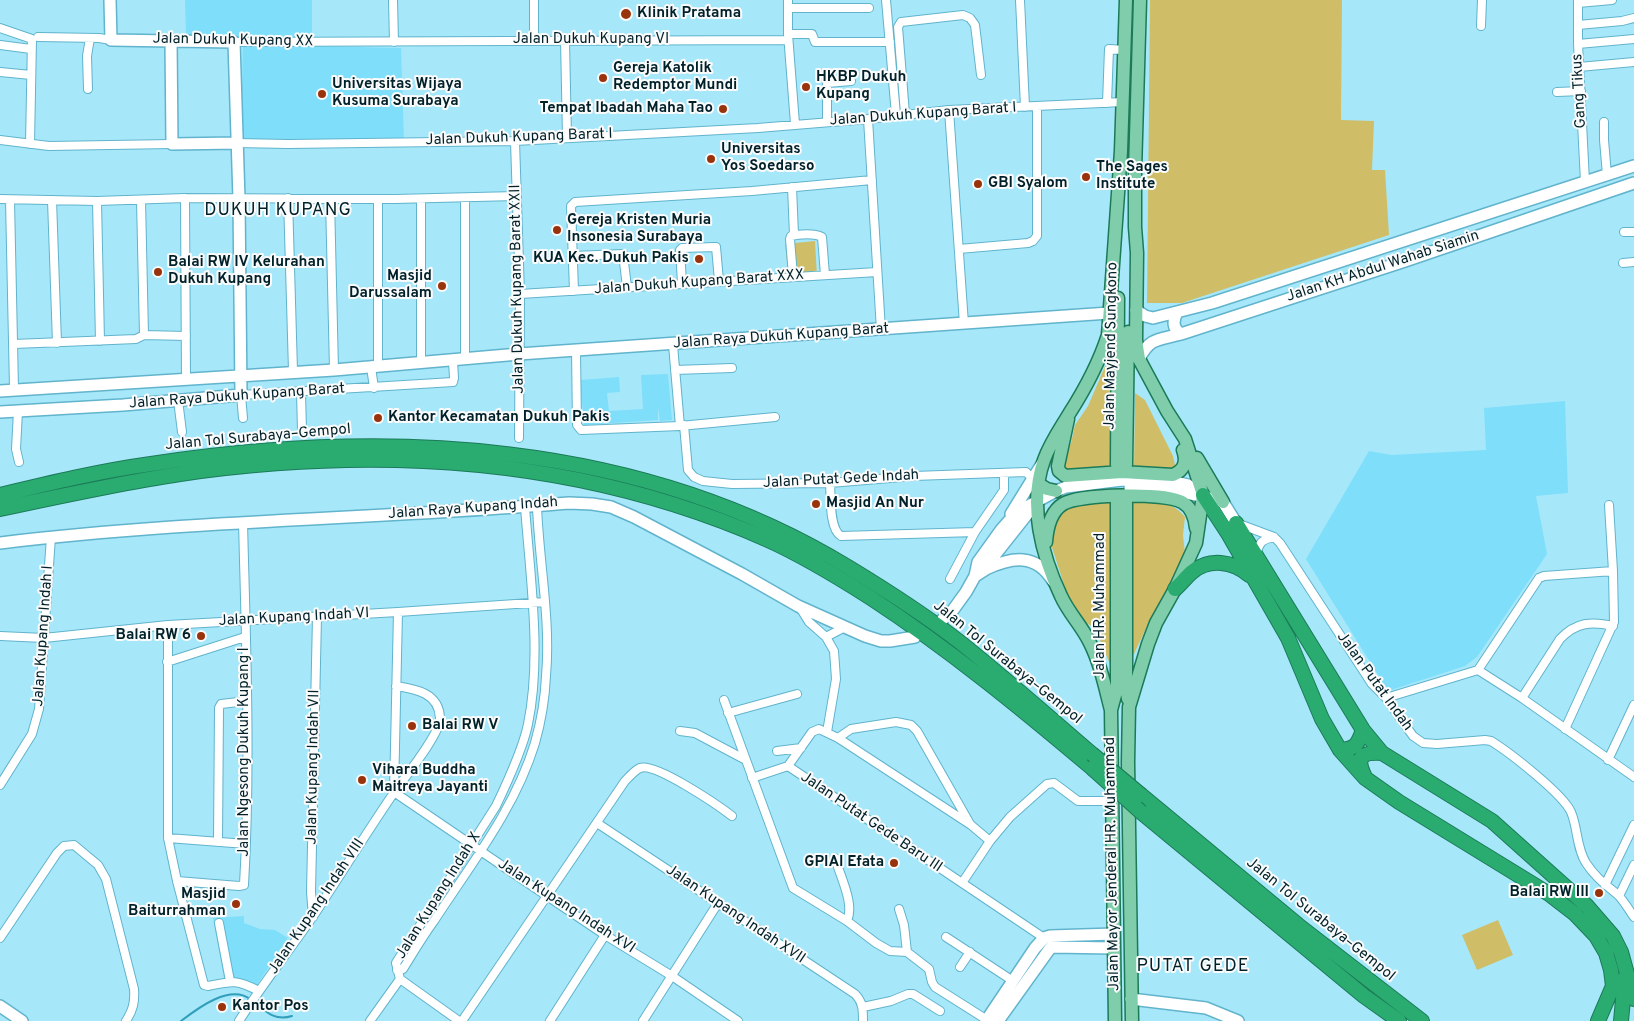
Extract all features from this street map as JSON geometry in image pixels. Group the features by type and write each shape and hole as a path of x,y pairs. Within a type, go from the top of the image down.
{"highway":[{"name":"Jalan Tol Surabaya–Gempol","path":"0,495 97,473 153,463 312,447 428,446 463,448 526,456 634,476 672,487 756,519 803,542 846,566 930,620 960,643 1092,761 1141,812 1364,996 1402,1015 1422,1021"},
{"name":"Jalan Tol Surabaya–Gempol","path":"0,509 128,482 314,460 438,461 497,466 585,480 684,506 768,540 840,579 919,630 1092,761 1141,795 1298,925 1402,1015"},
{"path":"1203,495 1229,535 1288,638 1322,720 1340,750 1366,778 1398,802 1549,894 1576,914 1596,936 1606,953 1614,986 1612,1021"},
{"path":"1236,523 1364,730 1382,753 1492,821 1586,906 1613,936 1622,952 1634,998"},
{"path":"1175,589 1193,572 1204,565 1220,562 1238,566 1248,574 1262,592"},
{"path":"1340,750 1354,747 1359,743 1364,730"},
{"path":"1366,778 1361,769 1360,760 1367,752 1382,753"},
{"path":"1621,1021 1626,968"},
{"path":"1598,1021 1614,986"},
{"path":"1402,1015 1430,1021"}],"main road":[{"path":"1111,710 1102,674 1090,642 1061,596 1045,554 1039,533 1035,481 1048,449 1086,385 1108,336 1116,230 1126,0"},
{"path":"1140,0 1135,227 1137,253 1136,340 1139,359 1172,420 1223,502"},
{"name":"Jalan Mayjend Sungkono","path":"1116,230 1122,465 1130,253 1135,227"},
{"path":"1069,415 1058,466 1059,471 1063,475 1072,476 1122,472 1173,475 1179,473 1185,465 1186,457 1172,420"},
{"path":"1129,707 1156,623 1194,551 1203,495 1185,439"},
{"path":"1035,481 1047,489 1056,491"},
{"path":"1045,554 1049,521 1061,505 1082,498 1122,496 1161,497 1176,499 1186,504 1192,512 1195,524 1194,551"},
{"name":"Jalan HR. Muhammad","path":"1111,710 1117,688 1121,502 1126,687 1129,707"},
{"name":"Jalan Mayor Jenderal HR. Muhammad","path":"1129,707 1130,999 1132,1021"},
{"name":"Jalan Mayor Jenderal HR. Muhammad","path":"1111,710 1115,1021"}],"street":[{"path":"0,28 35,38 111,40 110,0"},
{"path":"394,0 394,42"},
{"path":"534,0 534,40"},
{"path":"886,0 896,115"},
{"path":"1020,0 1025,107"},
{"path":"1481,26 1482,0"},
{"path":"1578,2 1612,0"},
{"name":"Gang Tikus","path":"1578,2 1578,44 1585,182"},
{"path":"794,124 788,37 788,4 869,8"},
{"path":"905,114 898,27 901,22 964,15 970,18 975,25 981,75"},
{"path":"1578,25 1634,18"},
{"name":"Jalan Dukuh Kupang VI","path":"394,42 788,37 812,34 815,42 890,42"},
{"path":"30,144 31,49 35,38"},
{"path":"88,90 87,56 90,38"},
{"path":"1578,44 1634,39"},
{"name":"Jalan Dukuh Kupang XX","path":"111,40 394,42"},
{"path":"171,40 172,144"},
{"path":"565,40 567,137"},
{"path":"234,42 239,199 240,374 243,418"},
{"path":"0,45 31,49"},
{"path":"1108,103 1109,49 1124,50"},
{"path":"1579,67 1634,62"},
{"path":"0,72 31,75"},
{"path":"827,122 827,83 851,81"},
{"path":"1557,92 1580,91"},
{"name":"Jalan Dukuh Kupang Barat I","path":"0,140 49,146 515,141 758,128 949,110 1122,102"},
{"name":"Jalan Dukuh Kupang Barat I","path":"959,249 1028,243 1037,236 1037,106"},
{"path":"949,110 964,324"},
{"path":"868,119 881,330"},
{"path":"1604,122 1604,140 1611,174 1619,178 1620,188"},
{"name":"Jalan Dukuh Kupang Barat XXII","path":"515,141 520,294 519,438"},
{"path":"1631,167 1630,177 1634,183"},
{"name":"Jalan KH Abdul Wahab Siamin","path":"1136,310 1145,316 1153,318 1212,303 1631,167"},
{"path":"574,291 571,206 575,202 752,191 872,180"},
{"name":"Jalan KH Abdul Wahab Siamin","path":"1139,359 1146,346 1153,341 1182,334 1634,183"},
{"path":"792,188 794,235"},
{"path":"0,199 97,201 185,198 422,199 516,196"},
{"path":"185,198 186,379"},
{"path":"288,198 293,371"},
{"path":"459,360 465,198"},
{"path":"330,199 334,370"},
{"path":"374,388 378,199"},
{"path":"421,363 422,199"},
{"path":"10,200 14,390"},
{"path":"52,200 56,343"},
{"path":"140,337 141,200"},
{"path":"97,201 100,341"},
{"path":"1624,232 1634,232"},
{"path":"793,276 790,239 794,235 816,235 822,237 825,274"},
{"path":"682,283 680,250 682,248 716,247 719,281"},
{"path":"573,256 623,254 628,287"},
{"path":"1346,260 1351,278"},
{"path":"1623,263 1634,262"},
{"name":"Jalan Dukuh Kupang Barat XXX","path":"520,294 878,272"},
{"path":"1176,312 1174,325 1182,334"},
{"name":"Jalan Raya Dukuh Kupang Barat","path":"0,391 122,384 240,374 334,370 519,354 673,345 1109,313"},
{"path":"14,344 186,336"},
{"name":"Jalan Putat Gede Indah","path":"673,345 688,470 694,477 703,481 732,484 830,483 914,476 1026,472 1035,481"},
{"path":"576,350 577,425 581,430 682,425 775,417"},
{"name":"Jalan Raya Dukuh Kupang Barat","path":"0,412 453,382 459,360"},
{"path":"675,370 732,368"},
{"path":"122,384 123,405"},
{"path":"301,392 302,431"},
{"path":"178,400 182,432"},
{"path":"18,410 16,449 19,462"},
{"path":"1174,482 1188,472 1194,464"},
{"path":"950,579 975,532 1004,490 1004,473"},
{"path":"1001,530 1016,512 1056,491 1072,486 1122,480 1174,482 1188,485 1203,495"},
{"path":"942,620 953,610 975,576 978,562 1035,481"},
{"path":"830,483 832,519 835,531 841,536 975,532"},
{"path":"986,569 994,556 1038,501 1086,492 1122,488 1203,495 1223,502 1236,523 1274,537"},
{"name":"Jalan Raya Kupang Indah","path":"0,543 51,537 243,522 569,503 592,504 611,507 634,517 798,606 865,636 881,641 915,637"},
{"path":"1565,729 1614,622 1614,571 1609,505"},
{"name":"Jalan Kupang Indah X","path":"525,507 535,665 531,706 526,730 508,781 496,806 396,963 397,970 403,969 434,920 482,852 525,771 537,734 546,676 545,602 537,506"},
{"name":"Jalan Ngesong Dukuh Kupang I","path":"177,881 244,885 247,701 243,522"},
{"name":"Jalan Kupang Indah I","path":"0,785 32,734 41,700 51,537"},
{"path":"1256,554 1260,543 1274,537"},
{"name":"Jalan Putat Indah","path":"1274,537 1280,543 1372,684 1386,698 1413,736 1423,743 1437,744 1491,741 1555,791 1570,809 1583,858 1597,878 1619,896 1634,917"},
{"path":"975,576 986,569 1011,559 1029,561 1048,573 1061,596"},
{"path":"1386,698 1478,670 1539,578 1544,576 1614,571"},
{"name":"Jalan Kupang Indah VI","path":"0,636 44,638 168,625 545,602"},
{"path":"798,606 809,622 826,637 834,651 836,668 835,688 827,732"},
{"path":"394,792 398,612"},
{"name":"Jalan Kupang Indah VII","path":"313,917 311,892 317,617"},
{"path":"1522,698 1560,639 1568,631 1575,626 1588,624 1613,626"},
{"path":"168,625 168,838 177,881 204,985 230,982 247,984 259,991"},
{"path":"826,637 845,627"},
{"path":"167,662 245,637"},
{"path":"1478,670 1522,698 1634,777"},
{"name":"Jalan Kupang Indah VIII","path":"239,1021 313,917 394,792 437,731 440,719 438,707 434,699 426,692 396,686"},
{"path":"728,712 797,694"},
{"path":"724,700 791,887 847,921 885,948 896,952 906,952 929,969 935,987 990,1021"},
{"path":"218,842 219,708 221,704 247,701"},
{"path":"1608,760 1634,705"},
{"path":"838,738 851,728 896,722 911,725 918,730 971,826"},
{"path":"788,766 814,730 819,729 838,738 971,826 990,841"},
{"path":"526,730 537,734"},
{"path":"680,731 692,731 744,758"},
{"path":"777,751 801,748"},
{"name":"Jalan Putat Gede Baru III","path":"752,778 788,766 1044,938"},
{"path":"397,970 400,979 460,1021 623,783 639,768 656,770 671,776 732,816"},
{"path":"962,883 990,841 1010,817 1048,783 1054,783 1078,801 1111,800"},
{"name":"Jalan Kupang Indah XVI","path":"394,792 547,896 672,976 738,1021"},
{"name":"Jalan Kupang Indah XVII","path":"597,823 855,994 860,998 863,1014"},
{"path":"1605,885 1634,825"},
{"path":"168,838 246,844"},
{"path":"0,938 50,863 64,846 74,846 103,871 134,989 135,1000 133,1008 126,1020"},
{"path":"835,858 850,902 850,914 847,921"},
{"path":"1619,896 1634,865"},
{"path":"448,883 456,889"},
{"path":"643,1021 718,903"},
{"path":"899,908 904,926 906,952"},
{"path":"426,916 434,920"},
{"path":"219,923 230,982"},
{"path":"550,1021 605,934"},
{"path":"990,1021 1013,981 1044,938 1050,936 1114,934"},
{"path":"946,936 1013,981"},
{"path":"990,1021 1051,947 1114,948"},
{"path":"960,967 970,952"},
{"path":"370,1021 400,979"},
{"path":"863,1014 908,994 913,994 940,1011"},
{"path":"1130,999 1206,1008 1238,1021"},
{"path":"0,1006 22,1021"}],"shaded area":[{"name":"Universitas Wijaya Kusuma Surabaya","path":"185,0 312,0 312,46 401,48 404,140 241,140 243,37 186,35"},
{"path":"1150,0 1342,0 1341,120 1374,121 1372,170 1385,170 1389,235 1182,303 1147,303"},
{"path":"815,241 817,277 789,279 785,244"},
{"path":"1112,350 1112,471 1065,475 1059,465 1071,443 1075,425 1088,406"},
{"path":"668,374 672,420 660,421 658,407 658,420 584,425 580,380 619,377 620,392 607,393 609,411 643,409 641,375"},
{"path":"1135,393 1145,400 1173,456 1175,465 1172,471 1134,471"},
{"path":"1565,401 1568,493 1536,496 1547,554 1477,657 1465,666 1388,691 1306,559 1369,451 1391,455 1486,450 1484,408"},
{"path":"1112,501 1112,669 1095,628 1086,623 1077,613 1068,597 1048,535 1049,526 1067,506"},
{"path":"1132,503 1161,503 1173,507 1185,517 1183,535 1185,553 1133,656"},
{"path":"244,916 244,923 260,929 275,930 288,938 251,994 238,985 225,984 213,918"},
{"path":"1498,920 1513,955 1477,970 1462,935"}],"waterway":[{"path":"181,1021 215,999 234,994 243,995 251,1000"},
{"path":"255,1003 276,1017 292,1016"}],"place":[{"name":"Klinik Pratama","path":"626,14"},
{"name":"Gereja Katolik Redemptor Mundi","path":"603,78"},
{"name":"HKBP Dukuh Kupang","path":"806,87"},
{"name":"Universitas Wijaya Kusuma Surabaya","path":"322,94"},
{"name":"Tempat Ibadah Maha Tao","path":"723,109"},
{"name":"Universitas Yos Soedarso","path":"711,159"},
{"name":"The Sages Institute","path":"1086,177"},
{"name":"GBI Syalom","path":"978,184"},
{"name":"Gereja Kristen Muria Insonesia Surabaya","path":"557,230"},
{"name":"KUA Kec. Dukuh Pakis","path":"699,259"},
{"name":"Balai RW IV Kelurahan Dukuh Kupang","path":"158,272"},
{"name":"Masjid Darussalam","path":"442,286"},
{"name":"Kantor Kecamatan Dukuh Pakis","path":"378,418"},
{"name":"Masjid An Nur","path":"816,504"},
{"name":"Balai RW 6","path":"201,636"},
{"name":"Balai RW V","path":"412,726"},
{"name":"Vihara Buddha Maitreya Jayanti","path":"362,780"},
{"name":"GPIAI Efata","path":"894,863"},
{"name":"Balai RW III","path":"1599,893"},
{"name":"Masjid Baiturrahman","path":"236,904"},
{"name":"Kantor Pos","path":"222,1007"}],"district":[{"name":"DUKUH KUPANG","path":"278,211"},
{"name":"PUTAT GEDE","path":"1193,967"}]}
